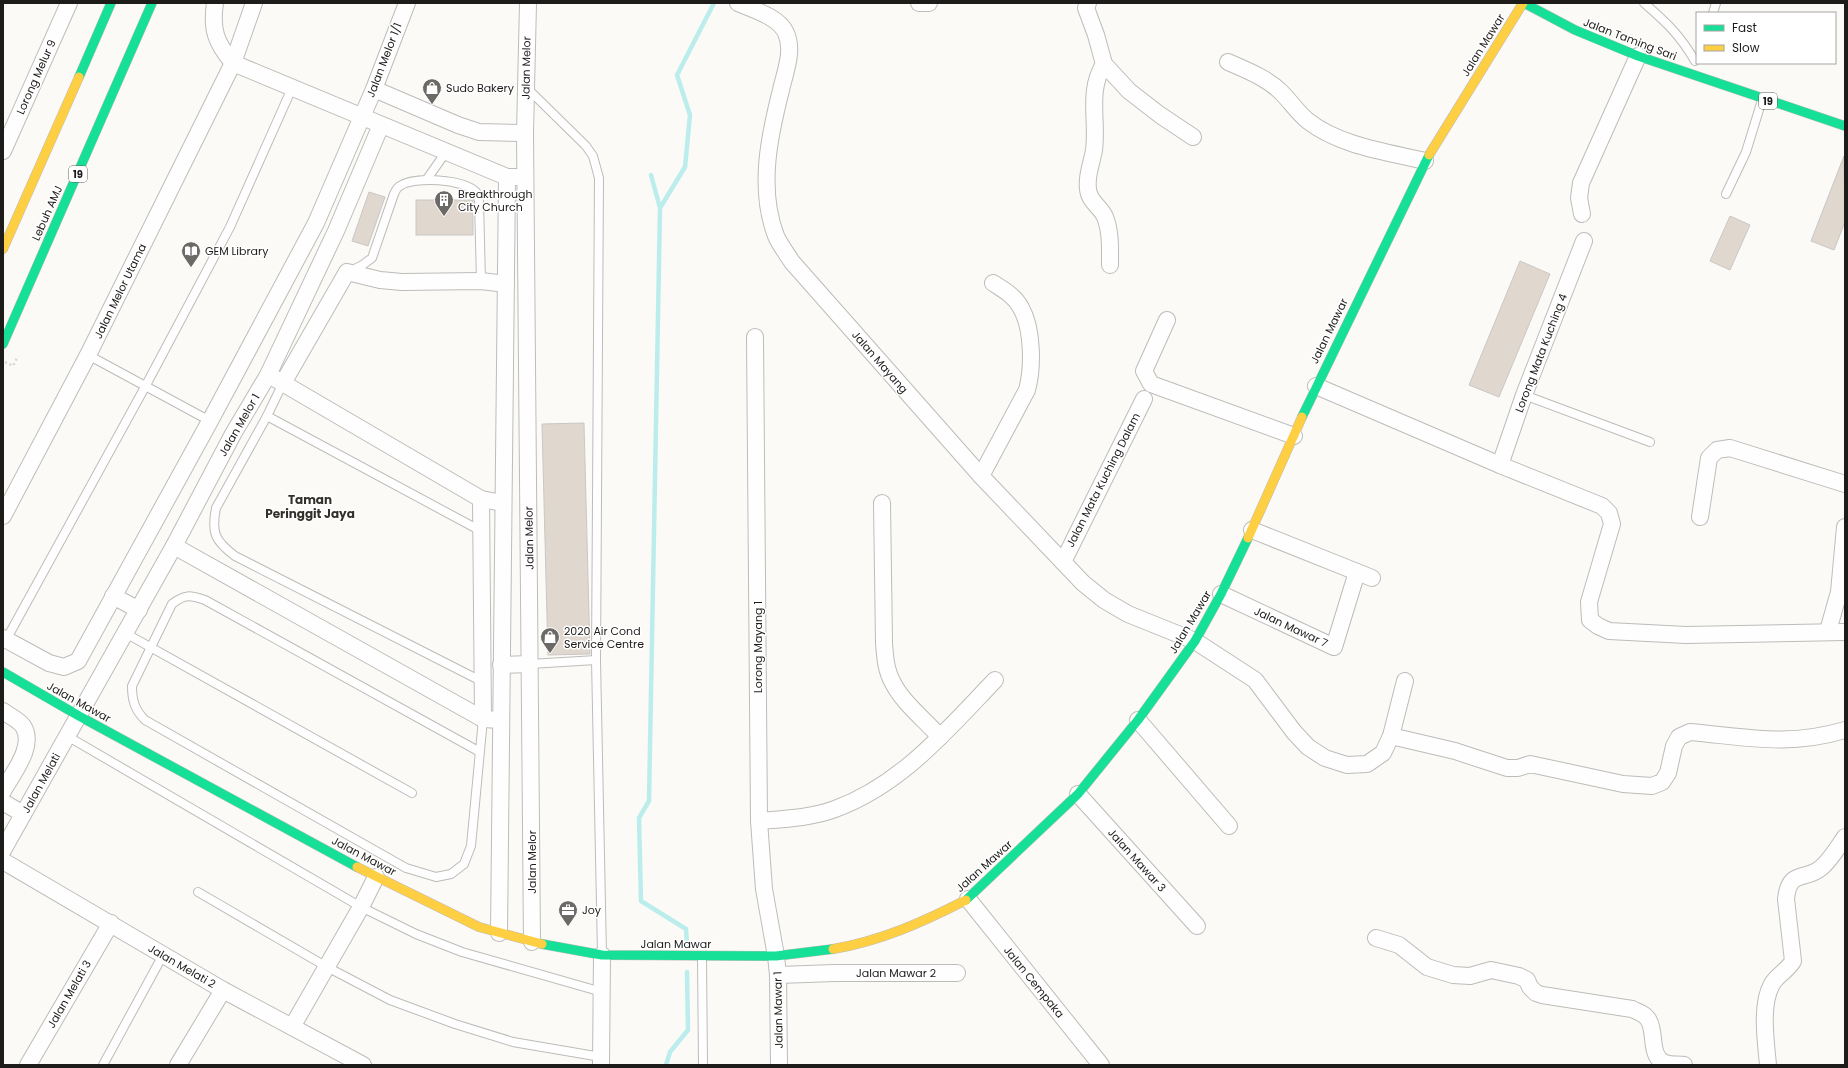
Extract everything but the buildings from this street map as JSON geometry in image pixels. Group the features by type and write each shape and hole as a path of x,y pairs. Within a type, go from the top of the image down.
{"main road":[{"path":"3,249 111,3"},
{"name":"Lebuh AMJ","path":"3,344 152,3"},
{"name":"Jalan Taming Sari","path":"1523,3 1575,30 1638,56 1690,75 1845,126"},
{"name":"Jalan Mawar","path":"3,672 79,716 376,877 479,927 532,942 602,955 776,956 834,949 895,933 929,919 968,899 1078,794 1138,720 1195,641 1221,594 1252,530 1316,386 1425,161 1523,3"}],"street":[{"name":"Lorong Melur 9","path":"3,151 69,3"},
{"path":"215,3 214,29 220,48 233,63 507,177 525,177"},
{"path":"233,63 254,3"},
{"name":"Jalan Melor 1/1","path":"4,641 48,663 64,667 78,661 210,421 316,223 374,89 407,3"},
{"name":"Jalan Melor","path":"528,3 525,177 532,942"},
{"name":"Jalan Mayang","path":"738,3 778,23 786,33 789,46 788,58 773,120 766,177 768,207 776,237 792,262 981,476 1083,583 1104,600 1128,614 1195,641 1255,680 1294,732 1308,747 1324,758 1347,765 1367,764 1383,753 1392,736 1405,681"},
{"path":"919,3 929,3"},
{"path":"1088,3 1086,8 1096,35 1104,64 1129,91 1160,115 1193,137"},
{"path":"1582,214 1580,198 1581,184 1638,56"},
{"path":"1228,62 1260,78 1280,91 1308,121 1329,133 1351,143 1425,161"},
{"name":"Jalan Melor Utama","path":"3,516 88,355 233,63"},
{"path":"1104,64 1097,75 1094,88 1096,131 1094,152 1088,171 1088,190 1093,204 1104,215 1109,230 1110,265"},
{"path":"374,89 458,125 479,132 525,133"},
{"name":"Jalan Melor 1","path":"79,716 174,546 233,434 268,375 336,231 380,125"},
{"path":"499,933 507,177"},
{"name":"Lorong Mata Kuching 4","path":"1500,465 1524,395 1584,241"},
{"path":"283,383 347,272 380,280 402,282 481,281 506,284"},
{"path":"981,476 1027,390 1031,376 1031,355 1028,330 1022,308 1010,293 993,283"},
{"path":"1167,320 1144,371 1151,384 1294,436"},
{"name":"Lorong Mayang 1","path":"755,337 759,821 764,889 776,956"},
{"path":"268,375 481,499 503,503"},
{"path":"1316,386 1500,465 1602,506 1610,513 1612,524 1589,602 1590,620 1598,626 1609,631 1686,635 1828,631 1845,632"},
{"name":"Jalan Mata Kuching Dalam","path":"1063,562 1144,399"},
{"path":"504,409 527,409"},
{"path":"210,421 233,434"},
{"path":"1700,516 1709,458 1717,450 1730,448 1845,484"},
{"path":"481,499 483,719"},
{"path":"882,503 884,643 886,664 892,682 901,696 940,737"},
{"path":"1828,631 1839,592 1845,527"},
{"path":"1252,530 1372,578"},
{"path":"174,546 483,719 501,720"},
{"name":"Jalan Mawar 7","path":"1221,594 1334,647 1357,572"},
{"path":"113,596 139,610"},
{"path":"502,665 530,664"},
{"path":"759,821 796,818 833,810 866,795 902,772 940,737 995,680"},
{"path":"3,711 23,726 28,738 24,752 3,791"},
{"name":"Jalan Melati","path":"3,850 79,716"},
{"path":"1138,720 1229,826"},
{"path":"1392,736 1455,751 1507,768 1518,768 1530,764 1623,784 1652,786 1662,782 1668,773 1674,746 1679,737 1690,732 1786,741 1816,738 1845,730"},
{"name":"Jalan Mawar 3","path":"1078,794 1197,926"},
{"path":"3,802 23,814"},
{"path":"1768,1065 1765,1014 1769,992 1772,983 1789,969 1793,961 1786,899 1787,888 1797,876 1814,872 1822,867 1845,837"},
{"name":"Jalan Melati 2","path":"3,861 223,990 363,1065"},
{"path":"292,1027 362,907 376,877"},
{"name":"Jalan Cempaka","path":"968,899 1101,1065"},
{"name":"Jalan Melati 3","path":"28,1065 111,923"},
{"path":"1376,938 1398,945 1427,967 1453,975 1470,976 1491,970 1502,971 1527,980 1530,988 1542,995 1632,1009 1642,1013 1649,1020 1654,1047 1658,1056 1667,1063 1684,1065"},
{"path":"834,949 835,973"},
{"path":"601,1061 602,955"},
{"name":"Jalan Mawar 1","path":"776,956 778,975 779,1065"},
{"name":"Jalan Mawar 2","path":"778,975 835,973 957,973"},
{"path":"178,1065 223,990"}],"lane":[{"path":"1644,3 1666,21 1684,41 1696,58 1690,75"},
{"path":"526,87 586,146 593,156 599,178 596,660 602,955"},
{"path":"4,641 145,387 230,227 292,88"},
{"path":"1726,194 1746,152 1762,99"},
{"path":"427,179 446,152"},
{"path":"347,272 361,266 372,258 394,194 400,186 427,179 459,183 469,187 476,193 479,201 481,281"},
{"path":"88,355 210,421"},
{"path":"283,383 267,416 216,508 213,523 216,537 224,548 235,556 482,682"},
{"path":"1524,395 1650,442"},
{"path":"267,416 481,531"},
{"path":"480,752 205,600 193,596 182,596 172,604 132,686 132,699 137,712 144,720 406,868 421,874 436,877 451,874 464,864 470,846 480,752 483,719"},
{"path":"125,633 412,793"},
{"path":"530,664 596,660"},
{"path":"67,736 362,907 416,934 462,952 602,992"},
{"path":"198,892 327,967 390,1000 455,1024 513,1042 601,1061"},
{"path":"103,1065 163,955"},
{"path":"702,956 703,1065"}],"waterway":[{"path":"687,945 686,929 641,901 639,818 649,801 660,208 685,167 690,115 677,75 714,3"},
{"path":"651,175 660,208"},
{"path":"666,1065 670,1052 688,1030 687,972"}],"traffic: fast":[{"path":"79,77 111,3"},
{"path":"3,344 152,3"},
{"path":"1524,3 1575,30 1638,56 1845,126"},
{"path":"1302,417 1429,155"},
{"path":"966,900 1078,794 1138,720 1195,641 1221,594 1248,538"},
{"path":"3,672 79,716 357,867"},
{"path":"542,944 602,955 776,956 833,949"}],"traffic: slow":[{"path":"1429,155 1523,3"},
{"path":"3,249 79,77"},
{"path":"1248,538 1302,417"},
{"path":"357,867 479,927 542,944"},
{"path":"833,949 851,946 885,936 934,916 966,900"}],"place":[{"name":"Sudo Bakery","path":"432,105"},
{"name":"Breakthrough City Church","path":"444,217"},
{"name":"GEM Library","path":"191,268"},
{"name":"2020 Air Cond Service Centre","path":"550,654"},
{"name":"Joy","path":"568,927"}],"district":[{"name":"Taman Peringgit Jaya","path":"310,506"}]}
